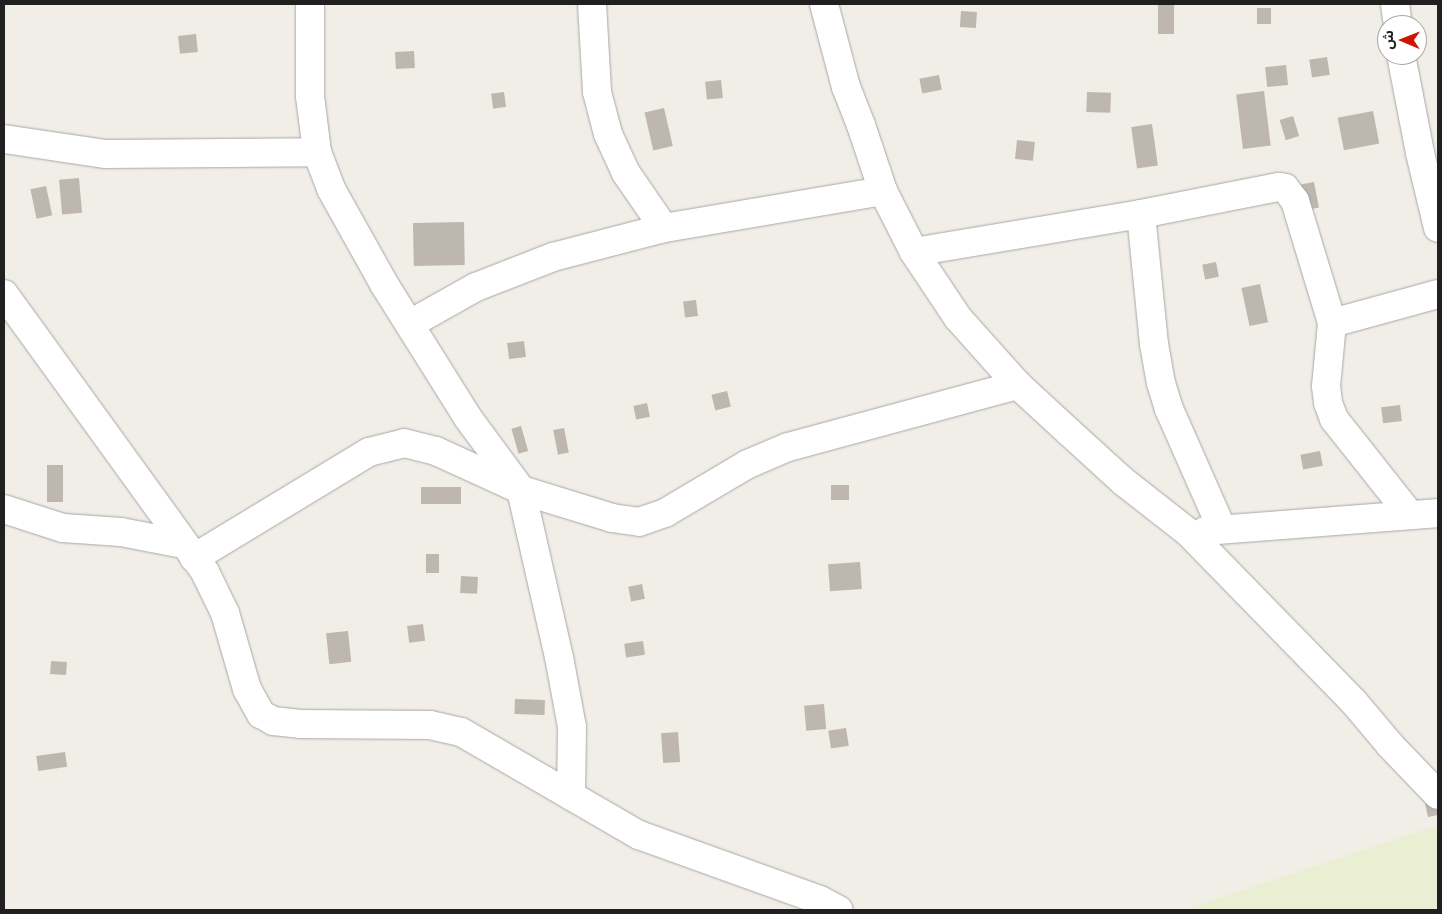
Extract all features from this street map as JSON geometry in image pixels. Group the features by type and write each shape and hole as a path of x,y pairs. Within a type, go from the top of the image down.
{"street":[{"path":"310,4 310,96 317,152 336,197 384,284 468,418 521,490 559,657 572,727 571,796"},
{"path":"592,4 597,92 608,134 626,173 664,228"},
{"path":"824,4 846,88 861,125 883,191 914,252 958,318 1018,384 1124,482 1189,533 1353,702 1390,745 1438,795"},
{"path":"1403,65 1420,153 1438,228"},
{"path":"4,139 106,154 317,152"},
{"path":"914,252 1286,188 1296,201 1332,323 1326,386 1334,419 1410,515"},
{"path":"410,324 476,287 553,257 664,228 883,191"},
{"path":"1141,214 1154,344 1161,383 1169,409 1222,529"},
{"path":"4,294 205,572 225,613 246,689 262,714 274,722 430,725 462,732 639,835 820,900 839,910"},
{"path":"1332,323 1438,294"},
{"path":"4,510 63,528 121,532 189,551 369,452 404,443 436,451 521,490 612,518 640,522 665,513 748,464 788,447 1018,384"},
{"path":"1189,533 1438,513"}],"green space":[{"path":"1438,825 1438,910 1183,910"}],"building":[{"path":"1158,4 1174,4 1174,34 1158,34"},
{"path":"1257,8 1271,8 1271,24 1257,24"},
{"path":"961,11 977,12 976,28 960,27"},
{"path":"196,34 198,52 180,54 178,36"},
{"path":"414,51 415,68 396,69 395,52"},
{"path":"1327,57 1330,75 1312,78 1309,60"},
{"path":"1286,65 1288,85 1267,87 1265,67"},
{"path":"939,75 942,90 922,94 919,79"},
{"path":"721,80 723,98 707,100 705,82"},
{"path":"1264,91 1271,146 1243,149 1236,94"},
{"path":"504,92 506,107 493,109 491,94"},
{"path":"1087,92 1111,93 1110,113 1086,112"},
{"path":"664,108 673,146 653,150 645,112"},
{"path":"1373,111 1379,143 1344,150 1338,118"},
{"path":"1293,116 1299,136 1286,140 1280,120"},
{"path":"1152,124 1158,166 1137,169 1131,127"},
{"path":"1017,140 1035,142 1033,161 1015,159"},
{"path":"79,178 82,213 62,215 59,180"},
{"path":"1314,182 1319,208 1303,211 1298,185"},
{"path":"46,186 52,215 37,219 30,189"},
{"path":"464,222 465,265 414,266 413,223"},
{"path":"1216,262 1219,277 1205,279 1202,265"},
{"path":"1260,284 1268,322 1250,326 1241,288"},
{"path":"696,300 698,316 685,317 683,302"},
{"path":"524,341 526,357 509,359 507,343"},
{"path":"727,391 731,407 715,410 711,395"},
{"path":"647,403 650,417 636,420 633,406"},
{"path":"1400,405 1402,421 1383,423 1381,407"},
{"path":"521,426 528,451 519,454 511,429"},
{"path":"564,428 569,453 558,455 553,430"},
{"path":"1320,451 1323,466 1303,470 1300,455"},
{"path":"47,465 63,465 63,502 47,502"},
{"path":"831,485 849,485 849,500 831,500"},
{"path":"421,487 461,487 461,504 421,504"},
{"path":"426,554 439,554 439,573 426,573"},
{"path":"860,562 862,589 830,591 828,564"},
{"path":"461,576 478,577 477,594 460,593"},
{"path":"642,584 645,599 631,601 628,587"},
{"path":"423,624 425,641 409,643 407,626"},
{"path":"348,631 351,662 329,664 326,633"},
{"path":"643,641 645,655 626,658 624,644"},
{"path":"51,661 67,662 66,675 50,674"},
{"path":"515,699 545,700 544,715 514,714"},
{"path":"824,704 826,729 806,731 804,706"},
{"path":"846,728 849,746 831,749 828,731"},
{"path":"678,732 680,762 663,763 661,733"},
{"path":"65,752 67,767 38,771 36,756"},
{"path":"1438,801 1438,815 1428,817 1425,804"}]}
